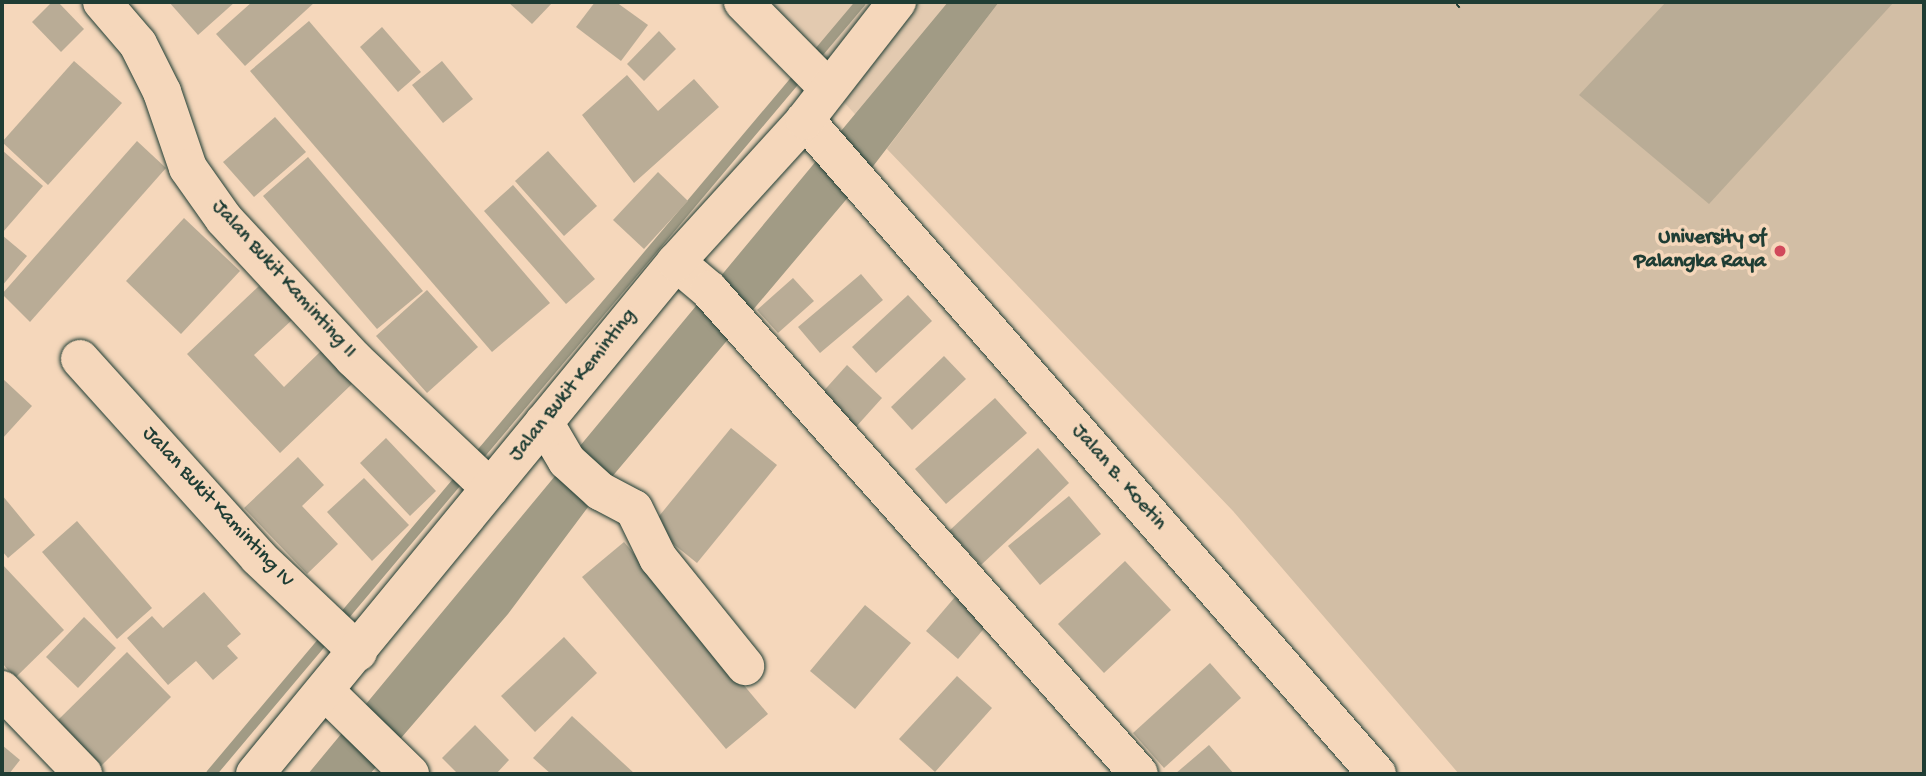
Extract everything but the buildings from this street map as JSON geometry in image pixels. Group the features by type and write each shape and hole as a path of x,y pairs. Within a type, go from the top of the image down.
{"street":[{"name":"Jalan Bukit Kaminting II","path":"102,2 138,44 162,92 188,168 224,219 353,358 490,488"},
{"path":"743,2 828,88"},
{"name":"Jalan Bukit Keminting","path":"255,774 676,262 817,132 828,88 897,2"},
{"name":"Jalan B. Koetin","path":"817,132 1377,774"},
{"path":"676,262 709,290 1139,774"},
{"name":"Jalan Bukit Kaminting IV","path":"80,359 258,557 358,652"},
{"path":"544,422 567,461 600,491 634,509 658,558 745,666"},
{"path":"2,690 83,774"},
{"path":"325,691 398,764"}],"shaded area":[{"path":"752,2 1014,2 887,149"},
{"path":"948,2 999,2 861,182 600,491 508,614 370,774 308,774"},
{"path":"999,2 1924,2 1924,774 1459,774 1233,511 887,149"}],"waterway":[{"path":"211,774 861,2"}],"place":[{"name":"University of Palangka Raya","path":"1780,251"}]}
